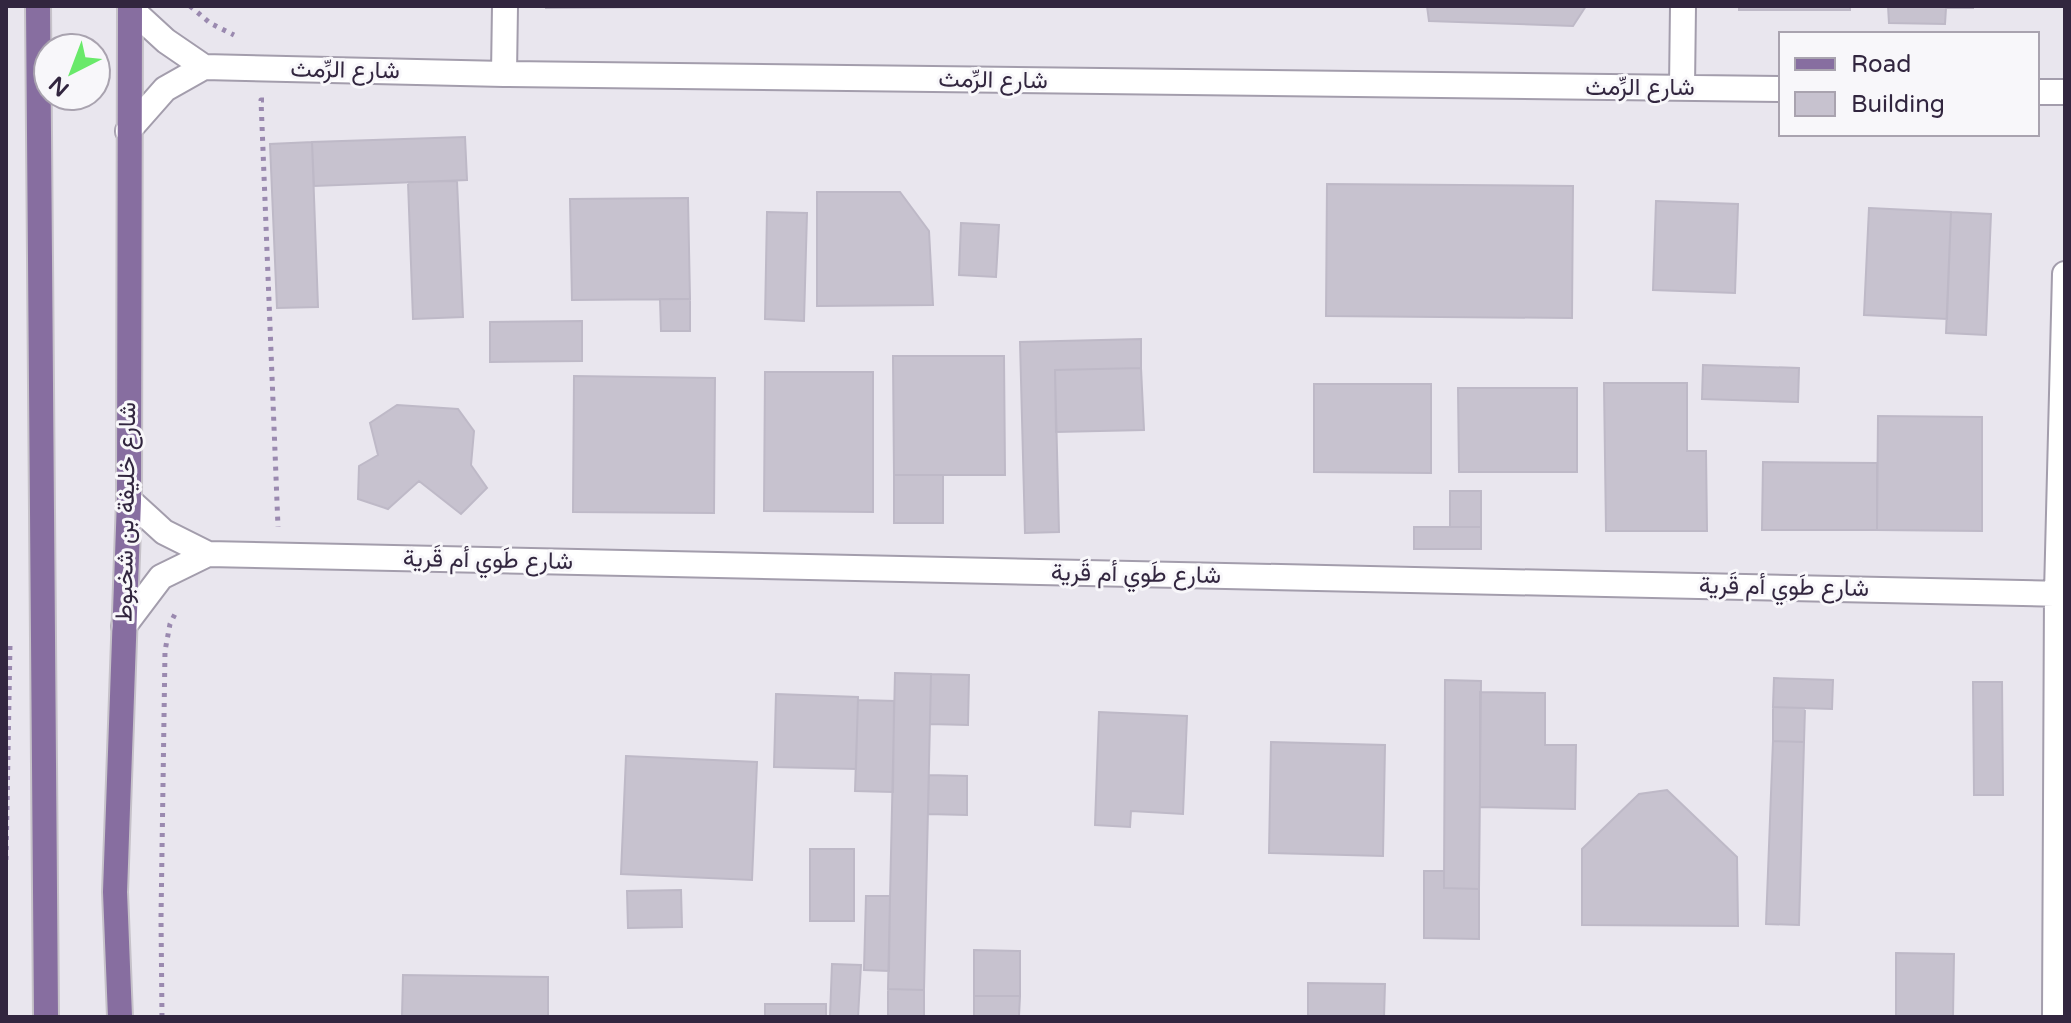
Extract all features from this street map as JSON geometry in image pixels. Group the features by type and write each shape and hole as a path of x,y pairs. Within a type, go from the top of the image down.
{"main road":[{"path":"38,6 46,1017"},
{"name":"شارع خليفة بن شخبوط","path":"120,1017 115,892 129,500 130,7"}],"street":[{"path":"504,74 505,6"},
{"path":"1682,87 1683,6"},
{"path":"128,131 165,89 204,67 166,41 130,7"},
{"name":"شارع الرِّمث","path":"204,67 504,74 1779,89"},
{"path":"2039,92 2065,92"},
{"path":"2055,1017 2065,274"},
{"name":"شارع طَوي أم قَرية","path":"129,500 164,532 208,554 2061,593"},
{"name":"شارع طَوي أم قَرية","path":"124,626 161,577 208,554"}],"path":[{"path":"190,6 210,23 233,35 245,36"},
{"path":"275,100 261,100 279,556"},
{"path":"162,1017 165,651 170,624 177,608"}],"building":[{"path":"546,6 791,6 546,8"},
{"path":"1427,6 1586,6 1573,26 1429,21"},
{"path":"1739,6 1850,6 1850,10 1739,10"},
{"path":"1888,6 1973,8 1946,8 1945,24 1889,23"},
{"path":"465,137 467,180 314,186 312,142"},
{"path":"312,142 318,307 277,308 270,144"},
{"path":"457,181 463,317 413,319 408,182"},
{"path":"1327,184 1573,186 1572,318 1326,316"},
{"path":"817,192 900,192 929,231 933,305 817,306"},
{"path":"688,198 690,299 572,300 570,199"},
{"path":"1656,201 1738,204 1735,293 1653,290"},
{"path":"1869,208 1951,212 1947,319 1864,315"},
{"path":"767,212 807,213 804,321 765,319"},
{"path":"1951,212 1991,214 1986,335 1946,333"},
{"path":"961,223 999,225 996,277 959,275"},
{"path":"660,299 690,299 690,331 661,331"},
{"path":"582,321 582,361 490,362 490,322"},
{"path":"1141,339 1141,368 1055,370 1059,532 1025,533 1020,342"},
{"path":"893,356 1004,356 1005,475 894,475"},
{"path":"1703,365 1799,368 1798,402 1702,399"},
{"path":"1141,368 1144,430 1056,432 1055,370"},
{"path":"765,372 873,372 873,512 764,511"},
{"path":"574,376 715,378 714,513 573,512"},
{"path":"1604,383 1687,383 1687,451 1706,451 1707,531 1606,531"},
{"path":"1314,384 1431,384 1431,473 1314,472"},
{"path":"1458,388 1577,388 1577,472 1459,472"},
{"path":"397,405 458,409 474,431 471,465 487,488 461,514 419,481 388,509 358,499 359,466 378,455 370,423"},
{"path":"1878,416 1982,417 1982,531 1877,530"},
{"path":"1763,462 1877,463 1877,530 1762,530"},
{"path":"894,475 943,475 943,523 894,523"},
{"path":"1450,491 1481,491 1481,527 1450,527"},
{"path":"1414,527 1481,527 1481,549 1414,549"},
{"path":"895,673 931,674 924,990 888,989"},
{"path":"931,674 969,675 968,725 930,724"},
{"path":"1774,678 1833,680 1832,709 1773,707"},
{"path":"1445,680 1481,681 1479,889 1444,888"},
{"path":"1973,682 2002,682 2003,795 1974,795"},
{"path":"1480,692 1545,693 1545,745 1576,745 1575,809 1480,807"},
{"path":"776,694 858,697 856,769 774,767"},
{"path":"858,700 894,701 893,792 855,791"},
{"path":"1773,707 1805,708 1804,742 1773,741"},
{"path":"1099,712 1187,716 1183,814 1131,811 1130,827 1095,825"},
{"path":"1773,741 1804,742 1799,925 1766,924"},
{"path":"1271,742 1385,745 1383,856 1269,853"},
{"path":"626,756 757,762 752,880 621,874"},
{"path":"929,775 967,776 967,815 928,814"},
{"path":"1667,790 1737,857 1738,926 1582,925 1582,849 1639,794"},
{"path":"810,849 854,849 854,921 810,921"},
{"path":"1424,871 1444,871 1444,888 1479,889 1479,939 1424,938"},
{"path":"681,890 682,927 628,928 627,891"},
{"path":"866,896 890,896 889,971 864,970"},
{"path":"974,950 1020,951 1020,996 974,996"},
{"path":"1896,953 1954,954 1953,1017 1896,1017"},
{"path":"832,964 861,965 858,1017 830,1017"},
{"path":"403,975 548,977 548,1017 402,1017"},
{"path":"1308,983 1385,984 1384,1017 1308,1017"},
{"path":"888,989 924,990 924,1017 888,1017"},
{"path":"974,996 1020,996 1019,1016 1068,1017 974,1017"},
{"path":"765,1004 826,1004 826,1017 765,1017"}]}
